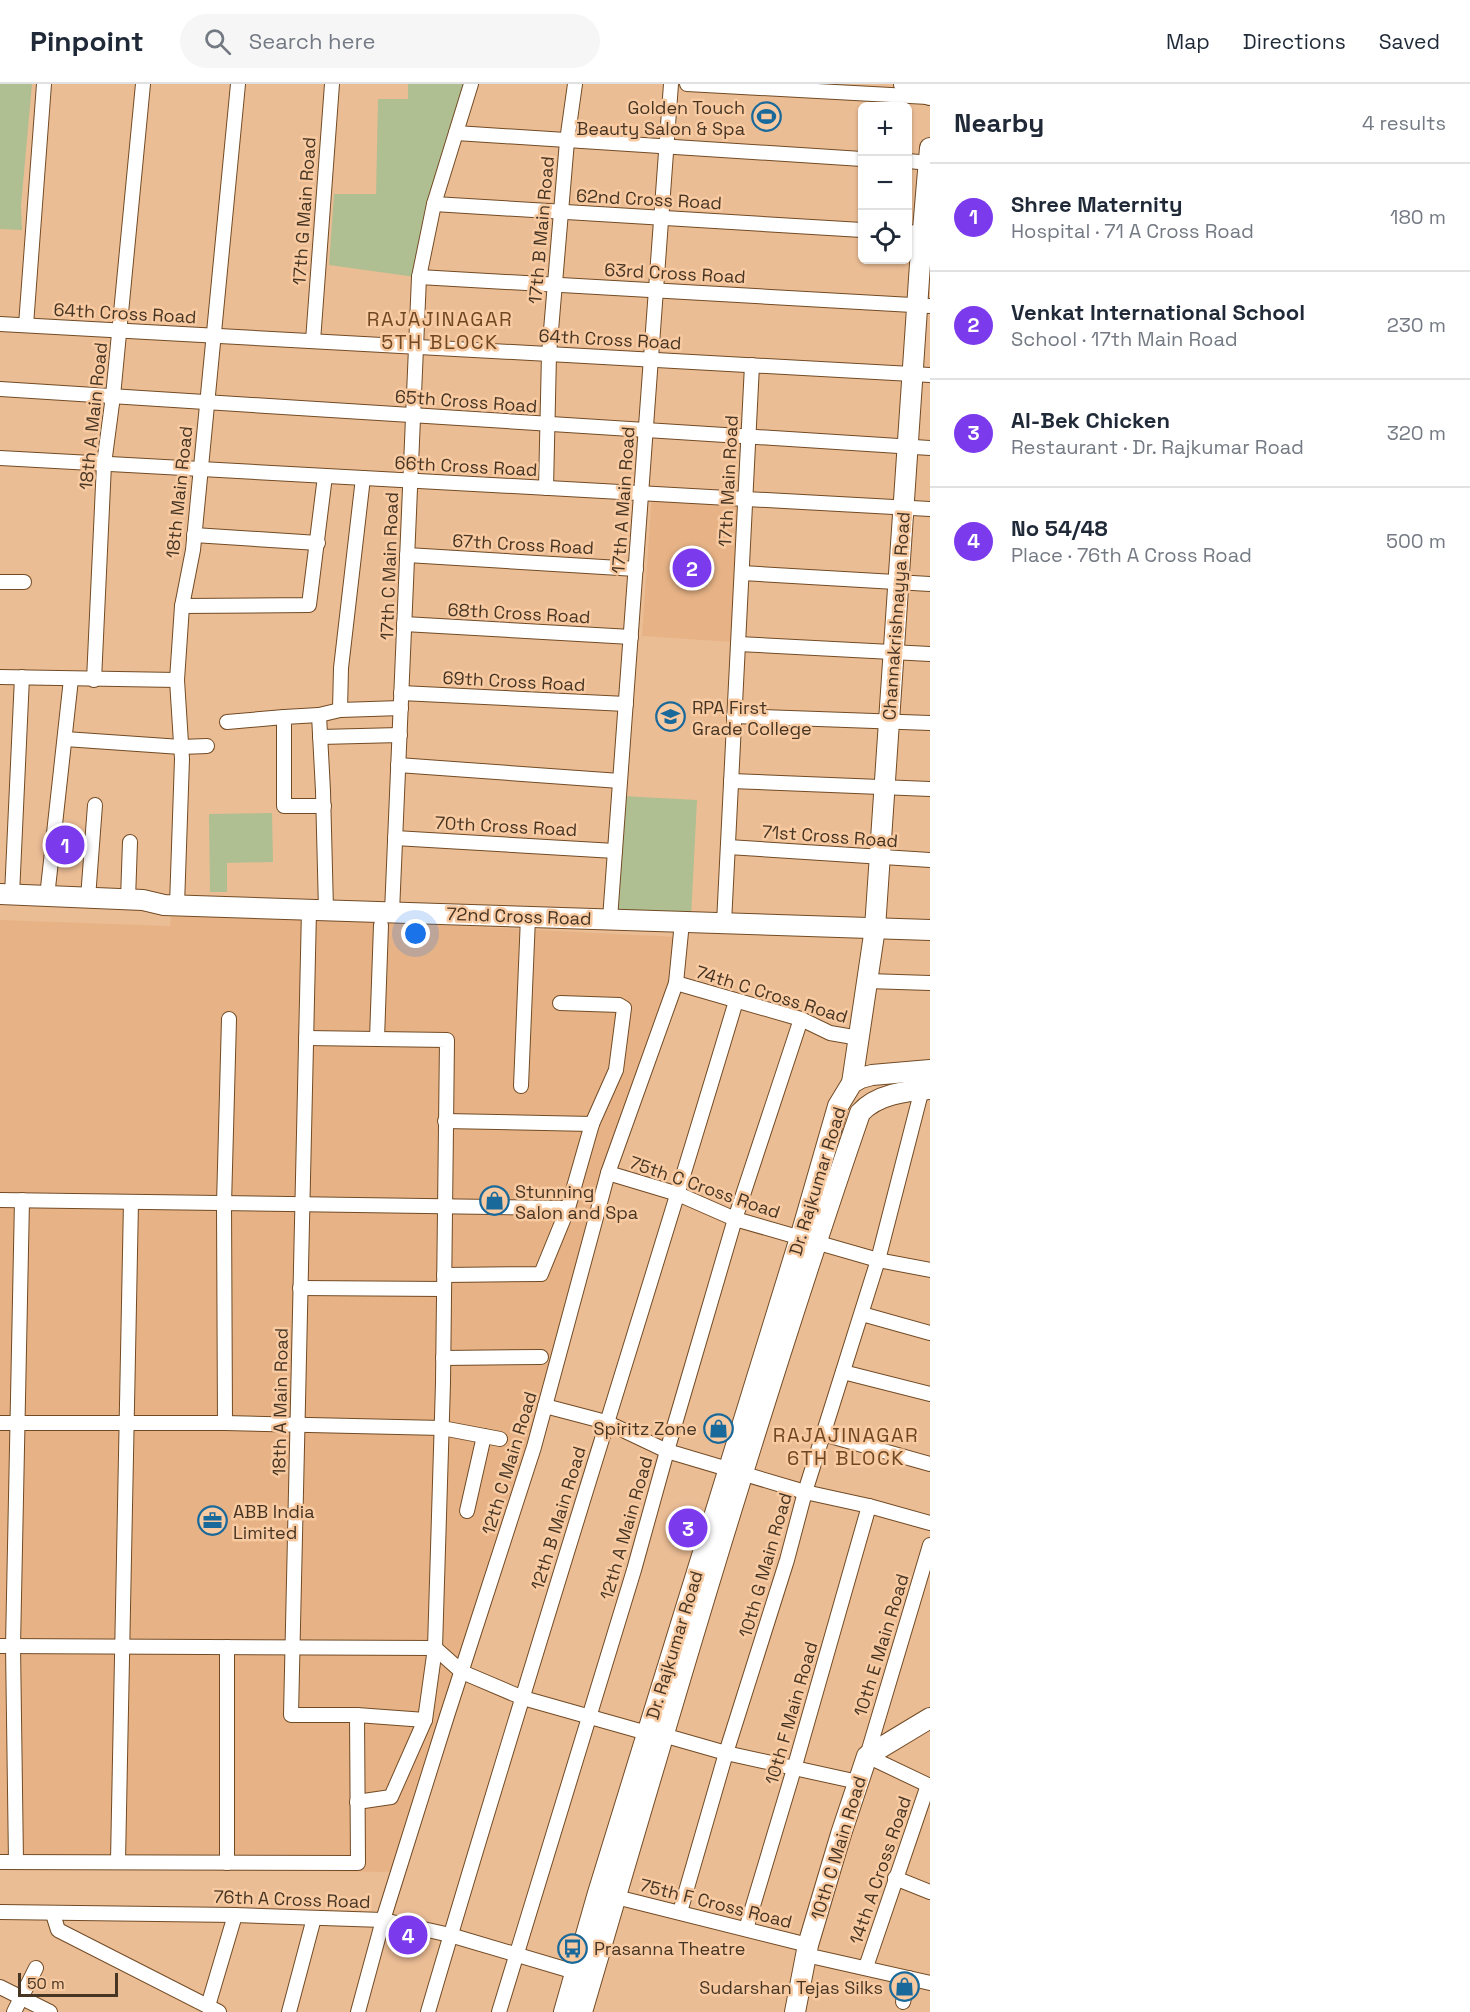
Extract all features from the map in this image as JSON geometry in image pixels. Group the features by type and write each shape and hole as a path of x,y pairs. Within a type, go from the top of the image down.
{"street":[{"path":"26,325 44,84"},
{"name":"18th A Main Road","path":"94,680 104,464 143,84"},
{"name":"18th Main Road","path":"170,905 182,804 177,680 182,606 194,535 238,84"},
{"name":"17th G Main Road","path":"313,341 332,84"},
{"name":"17th C Main Road","path":"378,1039 386,918 395,838 419,277 434,204 471,84"},
{"name":"17th B Main Road","path":"546,488 549,354 567,141 575,84"},
{"name":"17th A Main Road","path":"610,919 671,84"},
{"path":"687,84 821,88 930,96"},
{"path":"904,84 930,96"},
{"path":"456,134 858,159"},
{"path":"912,160 930,158"},
{"name":"Channakrishnayya Road","path":"852,1083 875,928 908,446 921,375 924,305 920,233 930,158"},
{"name":"62nd Cross Road","path":"434,204 858,230"},
{"name":"63rd Cross Road","path":"419,277 924,305"},
{"name":"64th Cross Road","path":"0,324 921,375"},
{"name":"17th Main Road","path":"724,923 752,365"},
{"name":"65th Cross Road","path":"0,389 930,448"},
{"name":"66th Cross Road","path":"0,458 930,509"},
{"path":"182,606 309,605 325,476"},
{"path":"340,710 341,668 363,478"},
{"path":"194,535 318,543"},
{"name":"67th Cross Road","path":"407,555 636,568"},
{"path":"742,573 930,584"},
{"path":"0,582 24,582"},
{"name":"68th Cross Road","path":"404,624 631,637"},
{"path":"738,644 930,654"},
{"path":"0,677 177,680"},
{"path":"22,677 4,898 137,903 130,842"},
{"path":"47,897 71,679"},
{"name":"69th Cross Road","path":"401,693 626,704"},
{"path":"227,722 319,715 340,710 401,708"},
{"name":"18th A Main Road","path":"319,715 324,806 318,910 308,955 291,1715 357,1715 425,1720"},
{"path":"734,716 930,723"},
{"path":"284,717 284,806 324,806"},
{"path":"320,738 400,735"},
{"path":"65,739 181,747 207,746"},
{"path":"398,765 620,781"},
{"path":"731,781 930,789"},
{"path":"88,898 95,805"},
{"name":"70th Cross Road","path":"395,838 615,851"},
{"name":"71st Cross Road","path":"728,847 930,860"},
{"name":"72nd Cross Road","path":"4,898 88,898 170,905 318,910 386,918 528,917 930,930"},
{"path":"521,1086 528,917"},
{"name":"12th C Main Road","path":"358,2012 383,1920 545,1407 608,1173 676,983 682,922"},
{"path":"867,981 930,983"},
{"name":"74th C Cross Road","path":"676,983 801,1020 830,1033 859,1038"},
{"name":"12th B Main Road","path":"428,2012 736,1001"},
{"path":"300,1288 444,1282 541,1274 568,1208 592,1124 616,1070 624,1008 619,1005 560,1003"},
{"path":"225,1424 224,1204 229,1019"},
{"name":"12th A Main Road","path":"499,2012 634,1570 735,1219 801,1020"},
{"path":"306,1038 447,1040 442,1428 435,1648 425,1720 391,1797 357,1802"},
{"name":"Dr. Rajkumar Road","path":"808,1240 838,1106 852,1083 872,1075 930,1070"},
{"path":"852,1083 864,1108"},
{"name":"Dr. Rajkumar Road","path":"564,2012 575,1972 655,1734 808,1240 860,1113 864,1108 895,1094 926,1089"},
{"name":"10th G Main Road","path":"680,1912 805,1492 862,1314 926,1089"},
{"path":"445,1121 592,1124"},
{"name":"75th C Cross Road","path":"608,1173 678,1194 735,1219 878,1260 930,1270"},
{"path":"0,1200 568,1208"},
{"path":"16,1862 6,1646 17,1423 22,1200"},
{"path":"118,1861 131,1203"},
{"path":"862,1314 930,1333"},
{"path":"443,1358 541,1357"},
{"path":"843,1372 930,1394"},
{"path":"545,1407 606,1422 667,1451 735,1472 930,1523"},
{"path":"0,1422 442,1428 500,1439"},
{"path":"824,1434 930,1464"},
{"path":"467,1511 484,1436"},
{"name":"10th F Main Road","path":"746,1929 869,1506"},
{"name":"10th E Main Road","path":"867,1756 930,1545"},
{"path":"6,1646 435,1648 462,1672 523,1698 726,1753 858,1782"},
{"path":"227,1647 227,1863"},
{"path":"0,1862 358,1863 357,1715"},
{"name":"10th C Main Road","path":"795,2012 807,1950 867,1756 930,1718"},
{"name":"Dr. Rajkumar Road","path":"582,2012 616,1897 655,1734"},
{"name":"14th A Cross Road","path":"866,1967 929,1785 867,1756"},
{"path":"895,1878 930,1892"},
{"name":"75th F Cross Road","path":"616,1897 746,1929 807,1950 930,1983"},
{"name":"76th A Cross Road","path":"0,1912 235,1915 383,1920 450,1935 575,1972"},
{"path":"53,1914 58,1930 213,2009 235,1915"},
{"path":"289,2012 314,1918"},
{"path":"14,2012 36,1968"},
{"path":"903,2002 909,1978"},
{"path":"0,1987 50,2012"}],"shaded area":[{"path":"652,494 742,500 732,642 642,636"},
{"path":"171,913 677,937 669,986 395,1872 0,1868 0,920 170,926"}],"green space":[{"path":"0,84 32,84 21,206 22,230 0,229"},
{"path":"408,84 468,84 415,277 329,265 334,194 376,194 378,99 408,99"},
{"path":"623,796 697,800 691,918 617,914"},
{"path":"272,813 273,862 227,863 227,892 210,892 209,814"}],"place":[{"name":"Golden Touch Beauty Salon & Spa","path":"766,117"},
{"name":"Venkat International School","path":"692,568"},
{"name":"RPA First Grade College","path":"671,717"},
{"name":"Shree Maternity","path":"65,845"},
{"name":"Stunning Salon and Spa","path":"494,1201"},
{"name":"Spiritz Zone","path":"718,1428"},
{"name":"ABB India Limited","path":"212,1521"},
{"name":"Al-Bek Chicken","path":"688,1528"},
{"name":"No 54/48","path":"408,1935"},
{"name":"Prasanna Theatre","path":"573,1948"},
{"name":"Sudarshan Tejas Silks","path":"904,1987"}],"district":[{"name":"RAJAJINAGAR 5TH BLOCK","path":"440,330"},
{"name":"RAJAJINAGAR 6TH BLOCK","path":"846,1446"}]}
